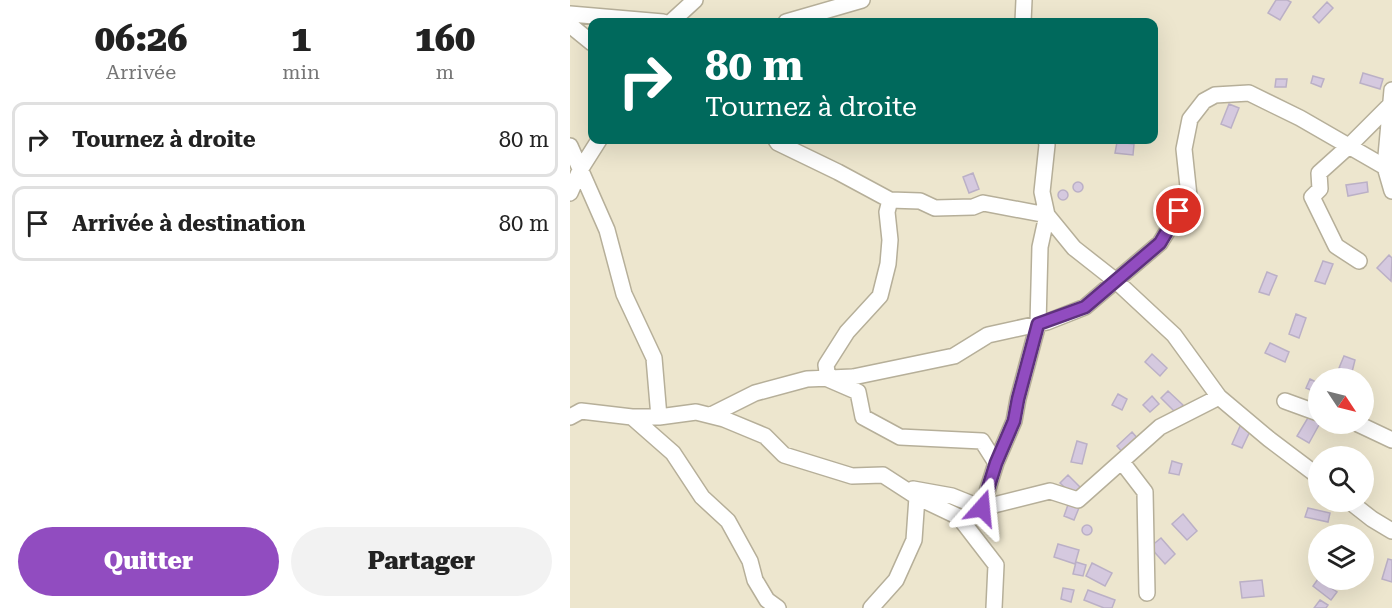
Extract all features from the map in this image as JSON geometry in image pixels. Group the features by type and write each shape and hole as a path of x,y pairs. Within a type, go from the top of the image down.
{"street":[{"path":"675,18 694,0"},
{"path":"800,18 862,0"},
{"path":"1023,18 1024,0"},
{"path":"570,14 616,18"},
{"path":"570,25 588,40"},
{"path":"711,416 755,393 807,380 853,378 954,356 988,335 1038,324 1085,307 1160,243 1189,196 1184,149 1190,119 1204,101 1215,95 1250,93 1300,118 1385,167"},
{"path":"1359,261 1336,246 1312,197 1320,189 1320,173 1349,146 1392,97"},
{"path":"1392,97 1385,167 1392,191"},
{"path":"570,193 580,170 596,144"},
{"path":"780,144 890,200 920,201 935,208 973,207 983,204 1047,215 1074,248 1116,281 1174,335 1219,397 1308,468"},
{"path":"982,508 996,463 1014,421 1038,324 1040,247 1047,215 1042,192 1047,144"},
{"path":"570,146 607,230 624,294 654,358 659,417"},
{"path":"828,379 826,365 847,332 880,296 890,248 887,212 890,200"},
{"path":"828,379 858,392 863,417 900,437 982,441 996,463"},
{"path":"910,493 952,496 982,508 1050,491 1078,500 1160,427 1219,397"},
{"path":"1285,401 1308,409"},
{"path":"570,417 581,411 632,417 659,417 696,412 724,419 765,436 784,455 852,476 883,475 910,493 959,517 996,565 994,608"},
{"path":"632,417 673,453 702,497 728,521 750,561 755,580 767,600 778,608"},
{"path":"1374,432 1392,440"},
{"path":"1122,462 1145,492 1147,593"},
{"path":"872,608 896,579 914,540 910,493"},
{"path":"1363,512 1392,531"}],"building":[{"path":"1276,0 1291,2 1280,20 1268,13"},
{"path":"1327,2 1333,8 1319,23 1313,17"},
{"path":"1363,73 1383,79 1380,89 1360,83"},
{"path":"1313,76 1324,79 1321,87 1311,83"},
{"path":"1276,79 1287,79 1286,87 1275,87"},
{"path":"1229,104 1239,108 1231,128 1221,124"},
{"path":"1117,144 1134,144 1133,155 1115,153"},
{"path":"973,173 979,189 969,193 963,177"},
{"path":"1078,182 1082,183 1082,191 1078,192 1074,191 1073,187 1074,183"},
{"path":"1367,182 1368,192 1348,196 1346,185"},
{"path":"1063,190 1067,191 1067,199 1063,200 1059,199 1058,195 1059,191"},
{"path":"1389,255 1392,258 1391,281 1377,268"},
{"path":"1323,261 1333,264 1325,284 1315,281"},
{"path":"1267,272 1277,276 1269,295 1259,292"},
{"path":"1296,314 1306,318 1299,338 1289,334"},
{"path":"1270,343 1289,352 1285,362 1265,353"},
{"path":"1152,354 1167,368 1160,376 1145,362"},
{"path":"1344,356 1355,360 1353,368 1339,368"},
{"path":"1168,391 1183,405 1176,413 1161,398"},
{"path":"1118,394 1127,399 1122,410 1112,405"},
{"path":"1152,396 1159,404 1150,412 1143,405"},
{"path":"1308,418 1308,434 1314,434 1309,443 1297,436"},
{"path":"1241,424 1251,429 1242,448 1232,444"},
{"path":"1132,432 1139,440 1124,454 1117,446"},
{"path":"1077,441 1087,444 1082,464 1071,462"},
{"path":"1172,461 1182,464 1179,475 1169,473"},
{"path":"1068,475 1083,490 1076,498 1060,483"},
{"path":"1070,499 1081,503 1074,520 1064,516"},
{"path":"1308,508 1308,512 1330,513 1328,522 1305,517"},
{"path":"1183,514 1197,531 1187,540 1172,524"},
{"path":"1087,525 1091,526 1091,534 1087,535 1083,534 1082,530 1083,526"},
{"path":"1161,538 1175,554 1165,564 1150,547"},
{"path":"1058,544 1079,550 1075,564 1054,557"},
{"path":"1388,559 1392,560 1392,582 1382,579"},
{"path":"1076,562 1086,565 1083,576 1073,574"},
{"path":"1092,563 1112,573 1105,586 1086,576"},
{"path":"1262,580 1264,596 1242,598 1240,582"},
{"path":"1063,588 1074,590 1071,602 1061,599"},
{"path":"1088,590 1115,600 1112,608 1104,608 1084,600"},
{"path":"1318,590 1337,592 1331,600"},
{"path":"1320,600 1328,605 1326,608 1314,608"}],"route":[{"path":"982,508 996,463 1014,421 1038,324 1085,307 1160,243 1179,211"}]}
